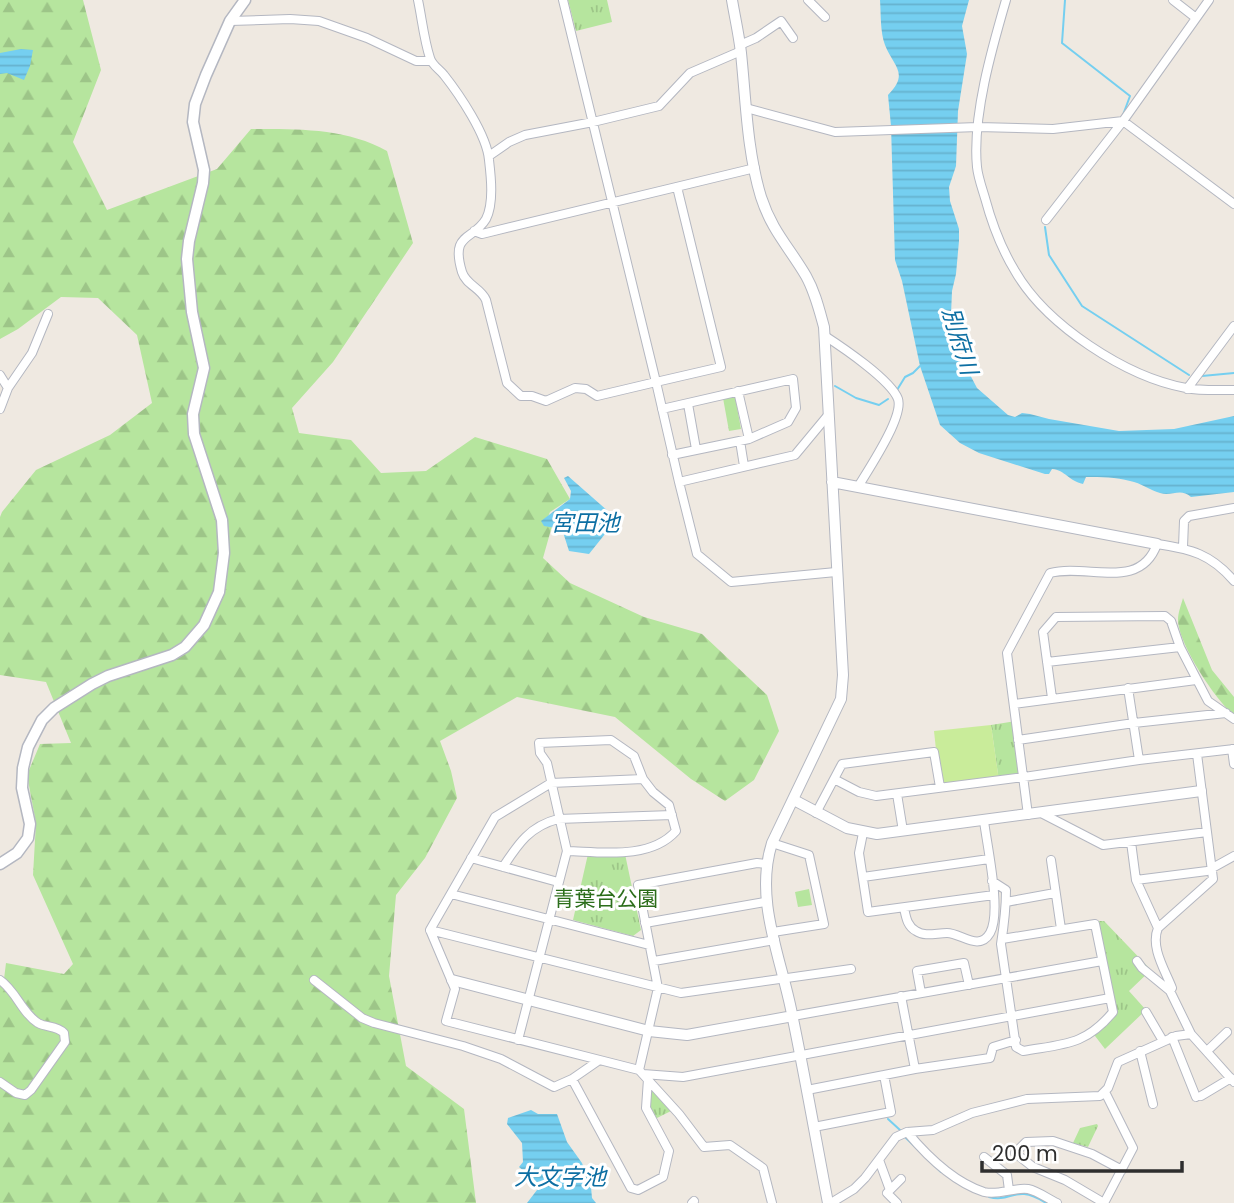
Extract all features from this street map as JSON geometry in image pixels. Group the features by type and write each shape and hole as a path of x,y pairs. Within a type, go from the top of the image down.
{"main road":[{"path":"0,864 17,853 28,838 30,824 22,788 23,768 28,747 42,720 54,708 92,684 172,655 184,647 204,625 219,592 224,536 219,510 194,434 193,414 204,368 192,312 187,260 188,241 204,170 193,122 195,104 230,22 245,0"}],"street":[{"path":"418,0 430,61 444,75 478,130 489,156 489,209 482,223 464,237 459,250 461,269 468,281 484,295 507,383 521,396 532,396 546,401 575,388 586,389 597,396 721,368 677,187"},
{"path":"563,0 696,554 731,582 836,572"},
{"path":"732,0 755,168 768,217 815,294 825,336 843,675 841,699 772,843 765,864 765,902 793,1016 830,1203 854,1189 896,1137 907,1132 933,1130 972,1113 1027,1099 1091,1097 1105,1092 1118,1062 1172,1037 1191,1034"},
{"path":"808,0 825,17"},
{"path":"1006,0 986,71 978,127 977,167 993,227 1016,274 1050,314 1104,357 1147,377 1187,388 1234,390"},
{"path":"1172,0 1196,18"},
{"path":"1046,220 1123,121 1209,0"},
{"path":"230,22 312,20 367,38 416,61 430,61"},
{"path":"489,156 525,135 659,106 690,73 740,48 781,21 793,38"},
{"path":"746,108 835,132 978,127 1053,129 1123,121 1234,204"},
{"path":"474,230 482,234 755,168"},
{"path":"0,410 8,388 32,353 48,314"},
{"path":"1187,388 1234,326"},
{"path":"825,336 883,380 898,399 892,427 858,487"},
{"path":"0,375 8,388"},
{"path":"662,409 793,379 796,408 788,422 745,440 672,455"},
{"path":"738,391 745,440 744,466"},
{"path":"688,404 696,449"},
{"path":"679,482 795,455 828,414"},
{"path":"832,482 1183,547 1214,562 1234,581"},
{"path":"1183,547 1184,521 1189,516 1234,508"},
{"path":"1028,815 1007,653 1050,573 1135,570 1153,555 1157,544"},
{"path":"1052,698 1043,632 1056,617 1165,616 1171,621 1180,647 1208,701 1230,716"},
{"path":"1047,662 1180,647"},
{"path":"1014,704 1196,680"},
{"path":"1128,688 1139,760"},
{"path":"1018,740 1134,723 1230,716"},
{"path":"518,1040 567,851 547,763 540,753 539,743 611,740 634,756 643,779 653,792 669,805 676,831 670,838 639,850 567,851"},
{"path":"834,779 840,784 876,796 1233,749 1234,764"},
{"path":"816,813 842,764 934,752 940,787"},
{"path":"1170,991 1172,988 1155,948 1155,932 1213,879 1197,754"},
{"path":"430,930 495,817 551,783 643,779"},
{"path":"794,800 847,828 877,834 1201,791"},
{"path":"897,794 903,831"},
{"path":"1043,814 1103,845 1207,832"},
{"path":"502,867 525,835 538,826 558,819 672,815"},
{"path":"904,908 908,923 918,933 950,933 967,941 984,940 993,926 994,895 984,821"},
{"path":"863,833 859,853 867,912 994,895"},
{"path":"1130,842 1136,880 1158,928"},
{"path":"654,961 824,924 809,855 772,843"},
{"path":"1136,880 1207,871 1234,856"},
{"path":"471,858 558,882"},
{"path":"863,877 989,859"},
{"path":"1051,860 1060,929"},
{"path":"572,1079 631,1188 638,1190 663,1177 669,1151 646,1108 643,1074 658,988 638,886 757,863 765,864"},
{"path":"992,881 1006,890 1006,918 1002,939 1016,1047 1023,1051 1078,1042 1104,1024 1113,1012 1095,924 1002,939"},
{"path":"1006,902 1055,893"},
{"path":"451,894 649,945"},
{"path":"645,923 765,902"},
{"path":"430,930 681,993 851,969"},
{"path":"430,930 455,989 446,1021 643,1074 683,1077 1110,998"},
{"path":"452,981 649,1031 687,1035 1102,961"},
{"path":"1138,961 1142,968 1170,991 1191,1034 1232,1080 1199,1096 1172,1037"},
{"path":"920,993 917,971 964,963 969,985"},
{"path":"0,980 10,987 30,1016 39,1024 59,1027 64,1033 65,1042 25,1095 16,1093 0,1082"},
{"path":"314,980 362,1018 463,1045 501,1059 554,1087 572,1079 598,1061"},
{"path":"901,996 915,1069"},
{"path":"1146,1012 1163,1041"},
{"path":"1207,1051 1227,1032"},
{"path":"807,1090 990,1058 993,1047 1016,1040"},
{"path":"1140,1051 1153,1104"},
{"path":"643,1074 704,1147 730,1145 763,1168 772,1203"},
{"path":"814,1128 891,1112 884,1075"},
{"path":"1105,1092 1133,1147 1122,1170 1104,1203 1065,1180 1034,1167 1015,1153 1026,1142 1053,1141 1092,1154 1122,1170"},
{"path":"907,1132 936,1163 970,1185 985,1192 996,1193 1030,1189 1058,1203"},
{"path":"984,1157 1007,1175 1009,1190"},
{"path":"879,1160 890,1190"},
{"path":"897,1203 887,1193 901,1179"}],"green space":[{"path":"0,0 83,0 101,70 73,142 107,210 217,169 251,129 321,131 355,138 387,151 413,243 333,362 292,408 299,433 351,440 381,473 426,471 475,437 547,459 570,499 550,512 544,526 552,526 543,558 570,583 644,617 702,634 767,695 779,731 754,780 725,801 691,779 615,717 517,697 440,741 457,798 425,858 396,895 389,976 406,1066 464,1109 476,1203 0,1203 0,986 3,987 6,963 64,974 73,964 33,875 36,823 27,775 40,744 71,743 46,682 0,675 0,517 36,470 110,435 152,403 137,335 98,298 61,297 0,339"},
{"path":"568,0 607,0 612,22 576,31"},
{"path":"735,396 741,429 729,431 723,398"},
{"path":"1183,598 1212,670 1234,697 1234,715 1208,685 1184,643 1178,620"},
{"path":"1016,721 1024,777 999,781 991,725"},
{"path":"991,725 999,781 940,787 934,731"},
{"name":"青葉台公園","path":"588,854 625,854 641,930 633,936 573,920"},
{"path":"809,889 812,905 798,907 795,892"},
{"path":"1098,921 1104,921 1151,970 1129,991 1146,1010 1105,1049 1092,1032 1113,1012"},
{"path":"651,1089 673,1110 655,1119 649,1109"},
{"path":"1097,1124 1088,1147 1073,1143 1080,1128"}],"water":[{"path":"880,0 969,0 962,26 967,54 958,111 956,166 949,187 950,201 959,229 951,315 956,348 977,388 1008,415 1015,417 1022,413 1030,414 1119,431 1174,429 1234,416 1234,492 1191,497 1180,492 1160,493 1134,482 1108,477 1086,477 1083,484 1056,470 1052,469 1049,474 1045,474 979,453 960,443 940,425 920,366 895,260 888,95 895,87 899,75 883,40"},
{"path":"33,50 24,80 7,73 0,74 0,53"},
{"name":"宮田池","path":"568,476 617,519 589,554 569,551 562,529 544,526 541,521 570,499 571,491 564,478"},
{"name":"大文字池","path":"531,1110 538,1114 557,1114 567,1142 582,1163 592,1198 596,1203 527,1203 537,1190 536,1181 519,1167 523,1162 522,1143 507,1124 508,1118"}],"waterway":[{"path":"1065,0 1062,43 1130,96 1123,115"},
{"path":"1045,227 1049,255 1082,306 1189,375"},
{"path":"897,390 905,377 920,366"},
{"path":"1202,376 1234,373"},
{"path":"835,386 856,398 879,405 888,399"},
{"path":"888,1119 900,1130"},
{"path":"905,1137 941,1172"},
{"path":"989,1197 1027,1194 1046,1203"}],"water label":[{"name":"別府川","path":"960,341"}]}
